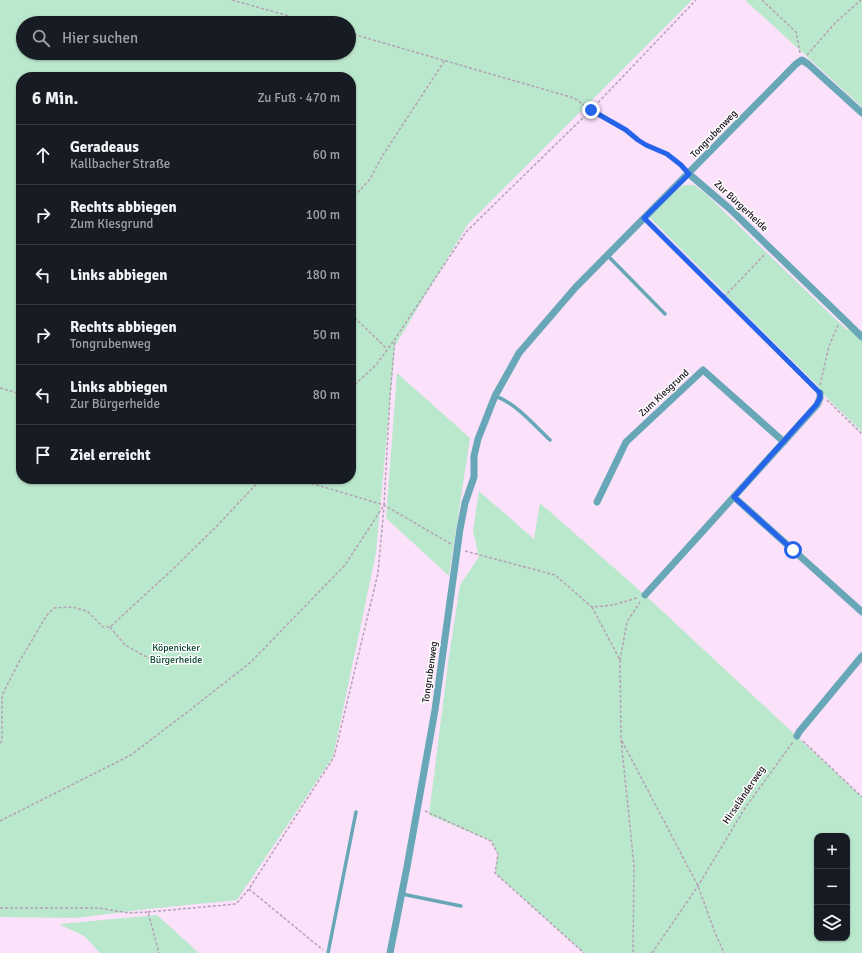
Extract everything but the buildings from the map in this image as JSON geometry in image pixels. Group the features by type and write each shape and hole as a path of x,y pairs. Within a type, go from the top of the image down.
{"street":[{"path":"802,60 862,113"},
{"name":"Tongrubenweg","path":"390,953 435,710 457,548 465,503 474,477 475,450 495,396 514,361 527,343 575,288 796,64 802,60"},
{"name":"Zur Bürgerheide","path":"689,174 730,209 862,337"},
{"name":"Zum Kiesgrund","path":"597,502 626,442 703,370 784,442"},
{"path":"645,595 784,442 816,405 820,398 820,393"},
{"path":"734,497 862,612"},
{"path":"797,736 862,656"}],"lane":[{"path":"608,256 665,314"},
{"path":"495,396 508,402 550,440"},
{"path":"327,953 356,812"},
{"path":"402,894 461,906"}],"path":[{"path":"232,0 289,16"},
{"path":"356,383 376,365 395,339 466,232 591,110 696,0"},
{"path":"762,0 796,32 802,60"},
{"path":"802,60 836,22 861,0"},
{"path":"356,35 574,98 591,110 626,130 646,145 667,154 681,165 689,174"},
{"path":"356,194 370,179 383,156 445,60"},
{"path":"644,218 862,434"},
{"path":"724,297 770,248"},
{"path":"356,319 387,349"},
{"path":"820,393 819,388 821,376 829,346 837,326 843,320"},
{"path":"0,908 98,908 129,913 148,912 236,904 249,889 334,757 378,573 395,339"},
{"path":"0,388 16,393"},
{"path":"0,743 2,741 2,695 47,614 54,608 72,607 87,611 102,627 110,627 153,586 173,570 218,526 256,484"},
{"path":"314,484 384,505 457,548 555,575 592,607 620,660"},
{"path":"0,821 131,755 251,662 345,565 384,505"},
{"path":"592,607 613,606 645,595"},
{"path":"633,953 634,866 621,739 620,660 628,622 645,595"},
{"path":"110,627 126,645 161,665"},
{"path":"797,736 862,797"},
{"name":"Hirseländerweg","path":"652,953 698,886 745,808 797,736"},
{"path":"621,739 698,886 724,953"},
{"path":"418,808 491,841 498,854 495,873 584,953"},
{"path":"249,889 327,953"},
{"path":"148,912 159,953"}],"green space":[{"name":"Köpenicker Bürgerheide","path":"0,0 692,0 468,224 395,346 376,553 333,757 237,900 76,918 0,917"},
{"path":"745,0 862,0 862,107"},
{"path":"684,185 694,185 706,194 846,329 850,330 862,340 862,432 648,216"},
{"path":"397,373 470,438 449,576 386,518"},
{"path":"479,491 534,539 540,503 645,595 862,797 862,953 584,953 495,873 498,854 491,841 429,815 449,656 460,585 479,557 473,531"},
{"path":"157,915 199,953 100,953 84,936 59,924"}],"route":[{"path":"591,110 626,130 646,145 667,154 681,165 689,174 644,218 820,393 820,398 816,405 734,497 793,550"}]}
